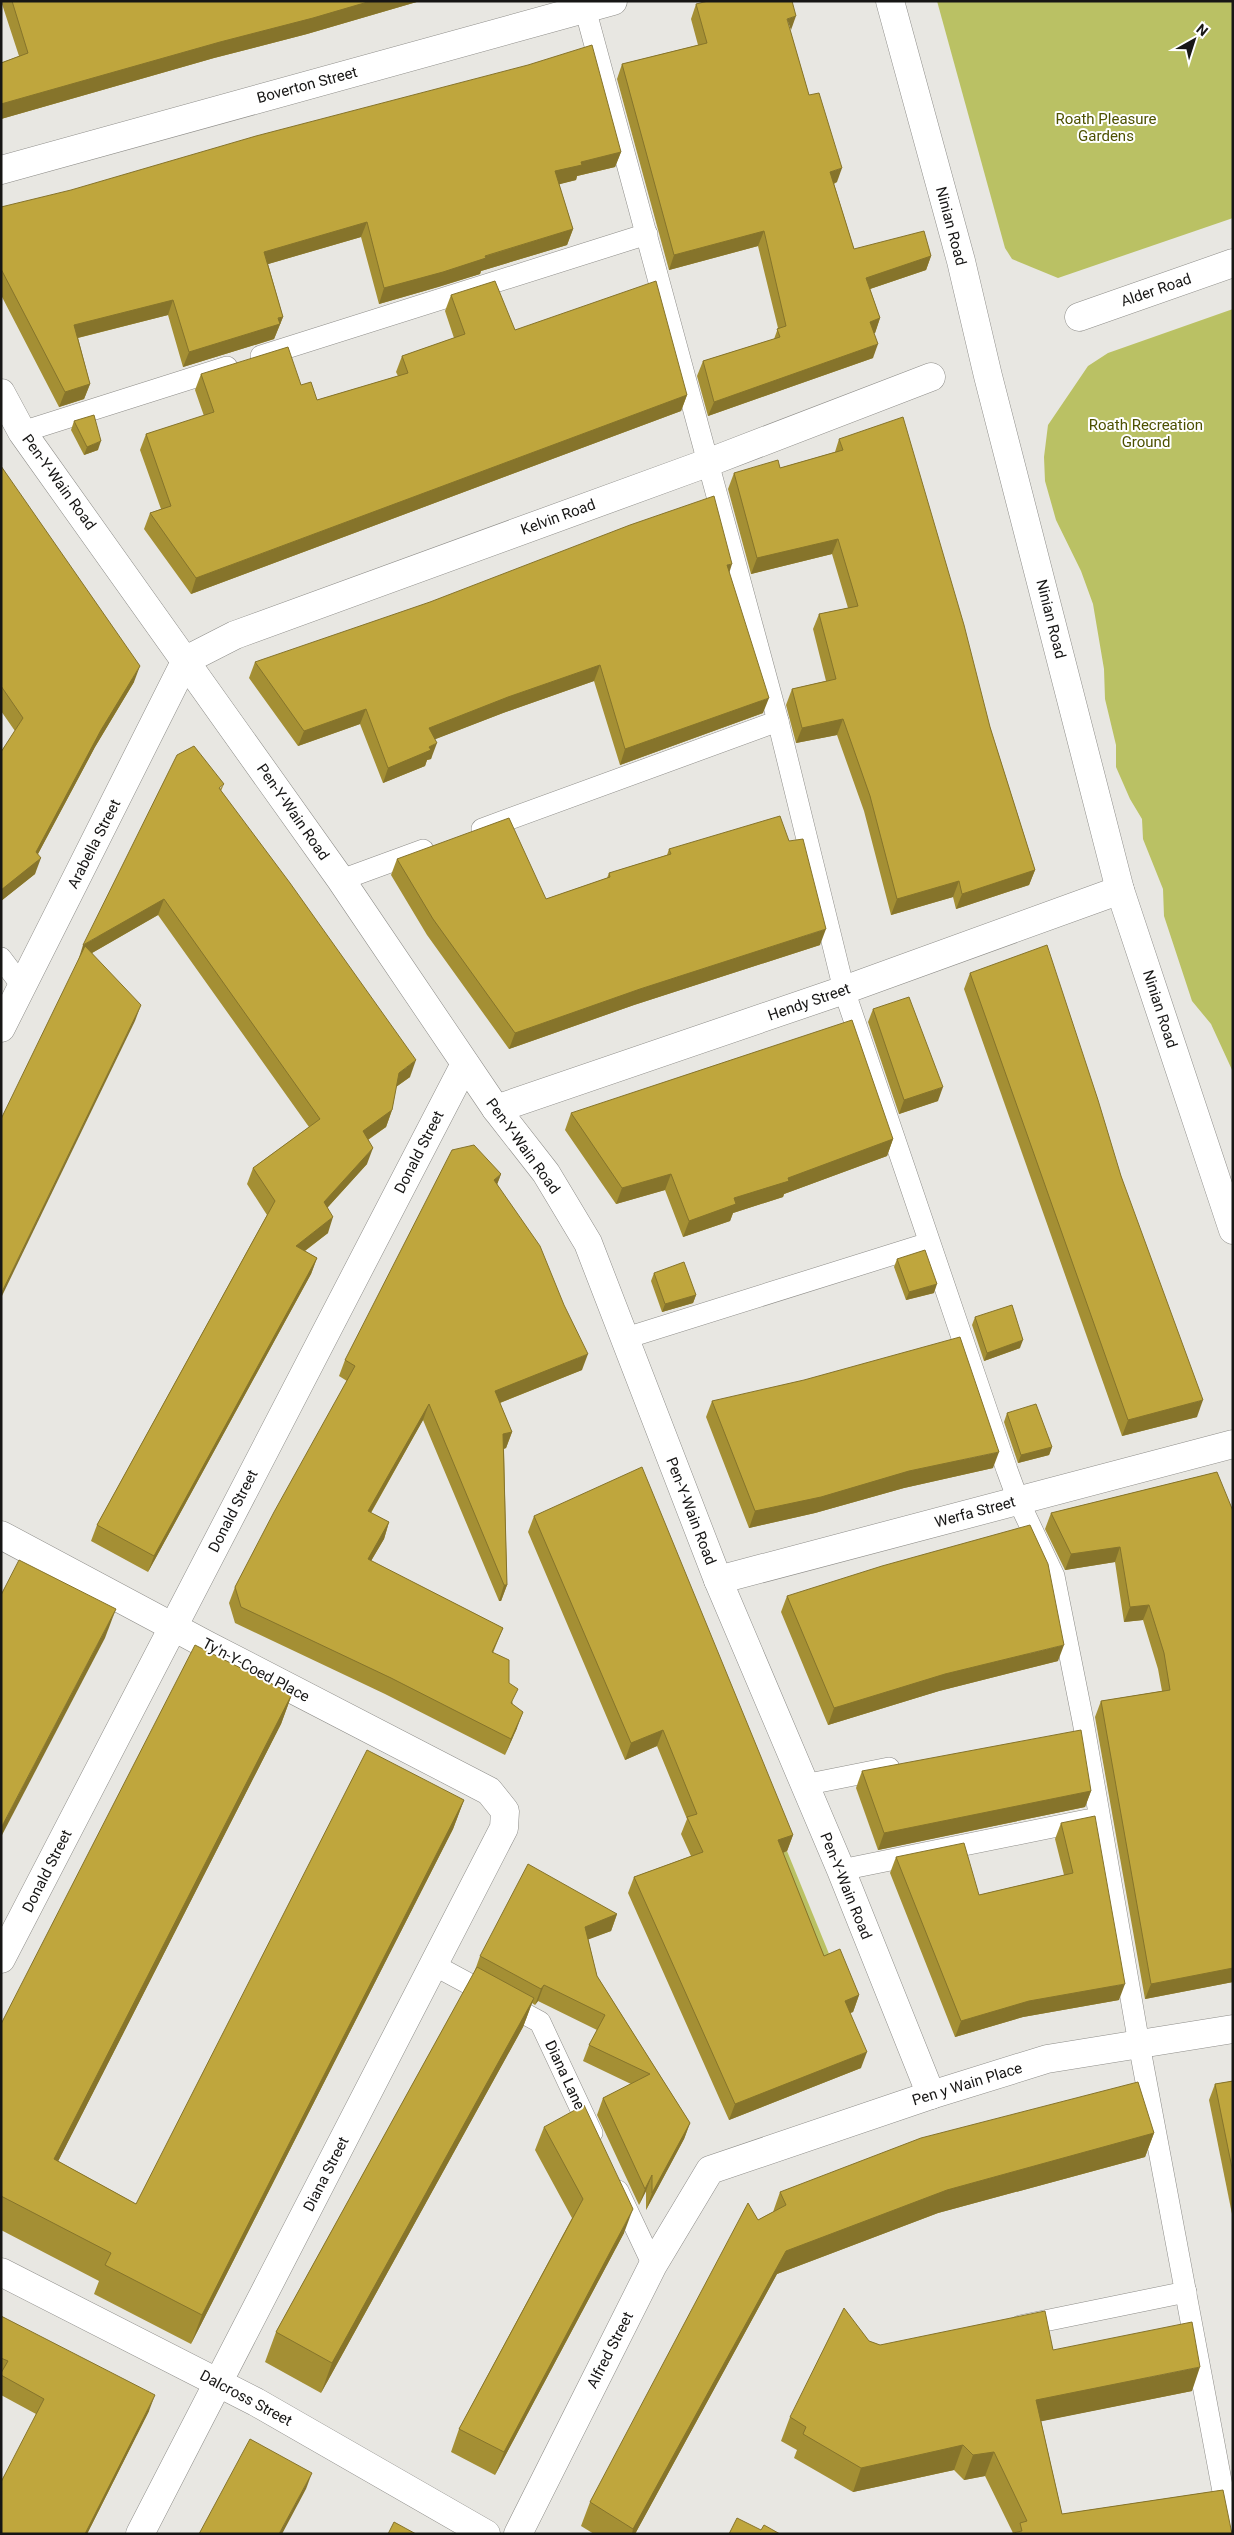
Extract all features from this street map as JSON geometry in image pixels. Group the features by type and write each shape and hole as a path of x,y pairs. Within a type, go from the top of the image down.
{"street":[{"name":"Boverton Street","path":"1,170 584,5 613,1"},
{"name":"Ninian Road","path":"890,1 961,262 1120,890 1233,1230"},
{"name":"Alder Road","path":"1078,317 1233,263"},
{"name":"Kelvin Road","path":"186,660 235,635 707,463 931,377"},
{"name":"Pen-Y-Wain Road","path":"1,394 22,432 186,660 340,880 464,1064 546,1173 588,1243 718,1580 841,1870 931,2095"},
{"name":"Arabella Street","path":"1,1028 186,660"},
{"name":"Hendy Street","path":"496,1109 844,990 1120,890"},
{"name":"Donald Street","path":"1,1959 464,1064"},
{"name":"Werfa Street","path":"718,1580 1233,1444"},
{"name":"Ty'n-Y-Coed Place","path":"1,1534 216,1650 489,1791 505,1811"},
{"name":"Diana Street","path":"140,2534 504,1828 505,1811"},
{"name":"Pen y Wain Place","path":"710,2170 931,2095 1047,2059 1233,2029"},
{"name":"Alfred Street","path":"518,2534 653,2265 710,2170"},
{"name":"Dalcross Street","path":"1,2272 219,2383 486,2534"}],"lane":[{"path":"584,5 778,722 844,990 1018,1500 1054,1576 1075,1732 1099,1817 1231,2534"},
{"path":"22,432 647,234"},
{"path":"340,880 778,722"},
{"path":"1,958 22,986"},
{"path":"626,1338 929,1243"},
{"path":"804,1785 911,1764"},
{"path":"841,1870 1099,1817"},
{"name":"Diana Lane","path":"434,1965 540,2022 653,2265"},
{"path":"1004,2329 1186,2292"}],"green space":[{"name":"Roath Pleasure Gardens","path":"937,1 1233,1 1233,218 1058,278 1012,259 1005,248"},
{"name":"Roath Recreation Ground","path":"1233,309 1233,1072 1211,1024 1192,1001 1164,916 1163,889 1143,839 1142,819 1130,799 1116,767 1116,745 1105,699 1104,669 1093,604 1081,571 1056,520 1045,481 1044,457 1048,425 1088,366 1108,353"},
{"path":"787,1851 834,1966 818,1972 772,1857"}],"building":[{"path":"12,1 371,1 1,104 1,63 28,53"},
{"path":"708,1 792,1 796,16 787,19 809,95 819,93 842,168 830,172 854,249 924,231 931,256 866,278 880,318 870,322 878,344 714,402 703,361 780,337 777,329 786,326 764,231 674,255 622,64 707,43 696,4"},
{"path":"592,45 621,152 581,162 582,165 555,171 573,229 485,256 486,258 443,272 384,288 367,222 264,252 283,317 278,318 280,324 189,352 173,300 74,325 90,384 65,392 1,269 1,207 71,190 256,136 528,65"},
{"path":"495,281 515,330 656,281 687,395 196,578 150,513 171,506 146,434 214,412 201,374 288,347 301,385 311,382 317,400 408,373 402,356 465,334 451,295"},
{"path":"94,415 101,441 87,447 74,421"},
{"path":"903,417 964,625 990,727 1035,870 962,894 959,881 897,899 870,796 843,719 802,728 792,689 836,679 819,614 858,606 838,539 757,558 734,473 778,460 780,468 843,450 839,439"},
{"path":"1,466 140,666 101,730 36,852 41,858 1,890 1,752 23,718 1,686"},
{"path":"714,496 732,564 727,565 769,698 625,749 600,665 508,697 429,728 437,743 429,747 431,750 388,768 366,709 304,731 255,662 430,602 630,525"},
{"path":"194,746 224,784 219,788 290,883 416,1060 399,1073 392,1110 363,1131 373,1148 324,1202 333,1217 296,1246 317,1258 154,1556 97,1525 275,1201 253,1168 320,1119 164,899 83,945 177,755"},
{"path":"780,816 789,841 803,839 826,929 640,989 515,1033 433,919 397,859 509,818 546,899 610,877 609,873 671,854 669,849"},
{"path":"1047,945 1121,1176 1203,1400 1128,1420 970,973"},
{"path":"85,946 141,1005 1,1294 1,1119"},
{"path":"909,997 943,1087 904,1100 873,1009"},
{"path":"852,1020 893,1139 788,1178 789,1181 734,1198 736,1204 689,1221 671,1174 622,1188 571,1113"},
{"path":"474,1145 501,1174 494,1180 540,1246 564,1305 588,1354 495,1391 512,1432 503,1434 507,1585 504,1585 429,1404 368,1511 389,1522 368,1559 503,1628 492,1652 509,1660 509,1683 518,1689 511,1703 523,1712 511,1739 391,1678 241,1607 235,1587 274,1512 355,1366 345,1360 452,1150"},
{"path":"925,1250 937,1284 909,1292 897,1259"},
{"path":"684,1262 696,1295 665,1304 654,1273"},
{"path":"1012,1305 1023,1340 987,1353 975,1317"},
{"path":"960,1337 999,1452 909,1471 821,1497 755,1511 712,1401 804,1380"},
{"path":"1036,1404 1052,1447 1021,1455 1007,1413"},
{"path":"642,1467 793,1835 778,1840 824,1956 840,1949 859,1995 845,2001 867,2052 735,2104 634,1877 703,1852 687,1817 697,1814 663,1730 631,1743 534,1516"},
{"path":"1217,1472 1233,1511 1233,1968 1151,1984 1101,1701 1170,1690 1164,1653 1149,1605 1130,1607 1120,1547 1071,1554 1051,1513"},
{"path":"1030,1525 1048,1564 1064,1645 945,1674 834,1708 787,1596 882,1566"},
{"path":"19,1560 116,1609 1,1828 1,1595"},
{"path":"195,1645 292,1694 54,2159 136,2204 367,1750 464,1800 202,2315 105,2265 111,2253 1,2196 1,2024"},
{"path":"1081,1730 1091,1791 884,1833 862,1771"},
{"path":"1095,1816 1125,1984 1029,2001 961,2021 896,1857 964,1843 979,1895 1073,1873 1061,1823"},
{"path":"528,1864 617,1914 585,1927 597,1976 690,2123 652,2193 652,2175 645,2189 603,2098 650,2074 589,2045 605,2015 544,1985 541,1989 480,1956"},
{"path":"477,1967 534,1998 332,2363 276,2332"},
{"path":"1233,2081 1233,2173 1215,2084"},
{"path":"1138,2082 1154,2133 947,2190 786,2251 633,2529 590,2502 748,2203 758,2220 786,2205 780,2192 921,2138"},
{"path":"584,2105 633,2209 504,2452 459,2429 583,2199 544,2127"},
{"path":"844,2308 869,2341 880,2345 1045,2311 1053,2350 1192,2322 1200,2367 1036,2400 1062,2514 1223,2490 1232,2534 1009,2534 1022,2531 1020,2523 1027,2521 994,2452 973,2455 963,2445 861,2468 803,2434 806,2427 790,2417"},
{"path":"1,2316 155,2395 85,2534 1,2534 1,2482 44,2399 1,2375 8,2361 1,2358"},
{"path":"250,2439 312,2473 279,2534 199,2534"},
{"path":"737,2518 761,2530 764,2525 780,2534 729,2534"},
{"path":"394,2522 416,2534 388,2534"}]}
